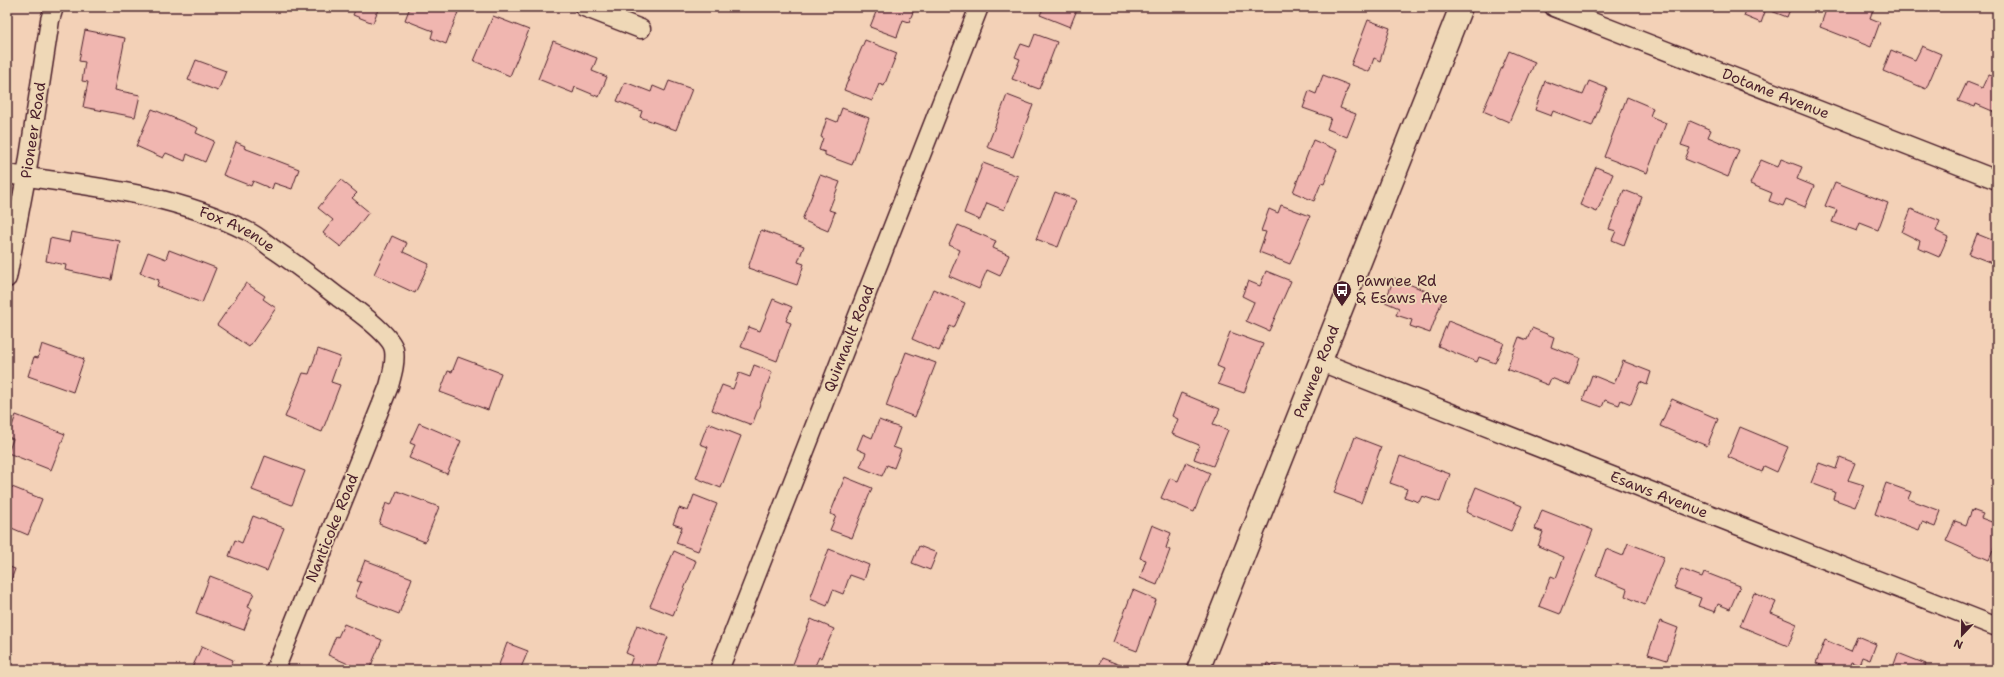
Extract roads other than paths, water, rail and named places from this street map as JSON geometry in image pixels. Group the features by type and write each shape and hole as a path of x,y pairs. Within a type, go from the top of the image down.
{"street":[{"name":"Pioneer Road","path":"7,278 26,177 50,20 54,7"},
{"path":"584,7 641,29"},
{"name":"Quinnault Road","path":"719,670 979,7"},
{"name":"Pawnee Road","path":"1198,670 1461,7"},
{"name":"Dotame Avenue","path":"1554,7 1997,180"},
{"name":"Fox Avenue","path":"7,174 130,193 179,205 214,216 249,232 294,262 382,332 394,349 394,368 389,386"},
{"name":"Esaws Avenue","path":"1320,362 1997,627"},
{"name":"Nanticoke Road","path":"275,670 389,386"}],"place":[{"name":"Pawnee Rd & Esaws Ave","path":"1342,307"}]}
